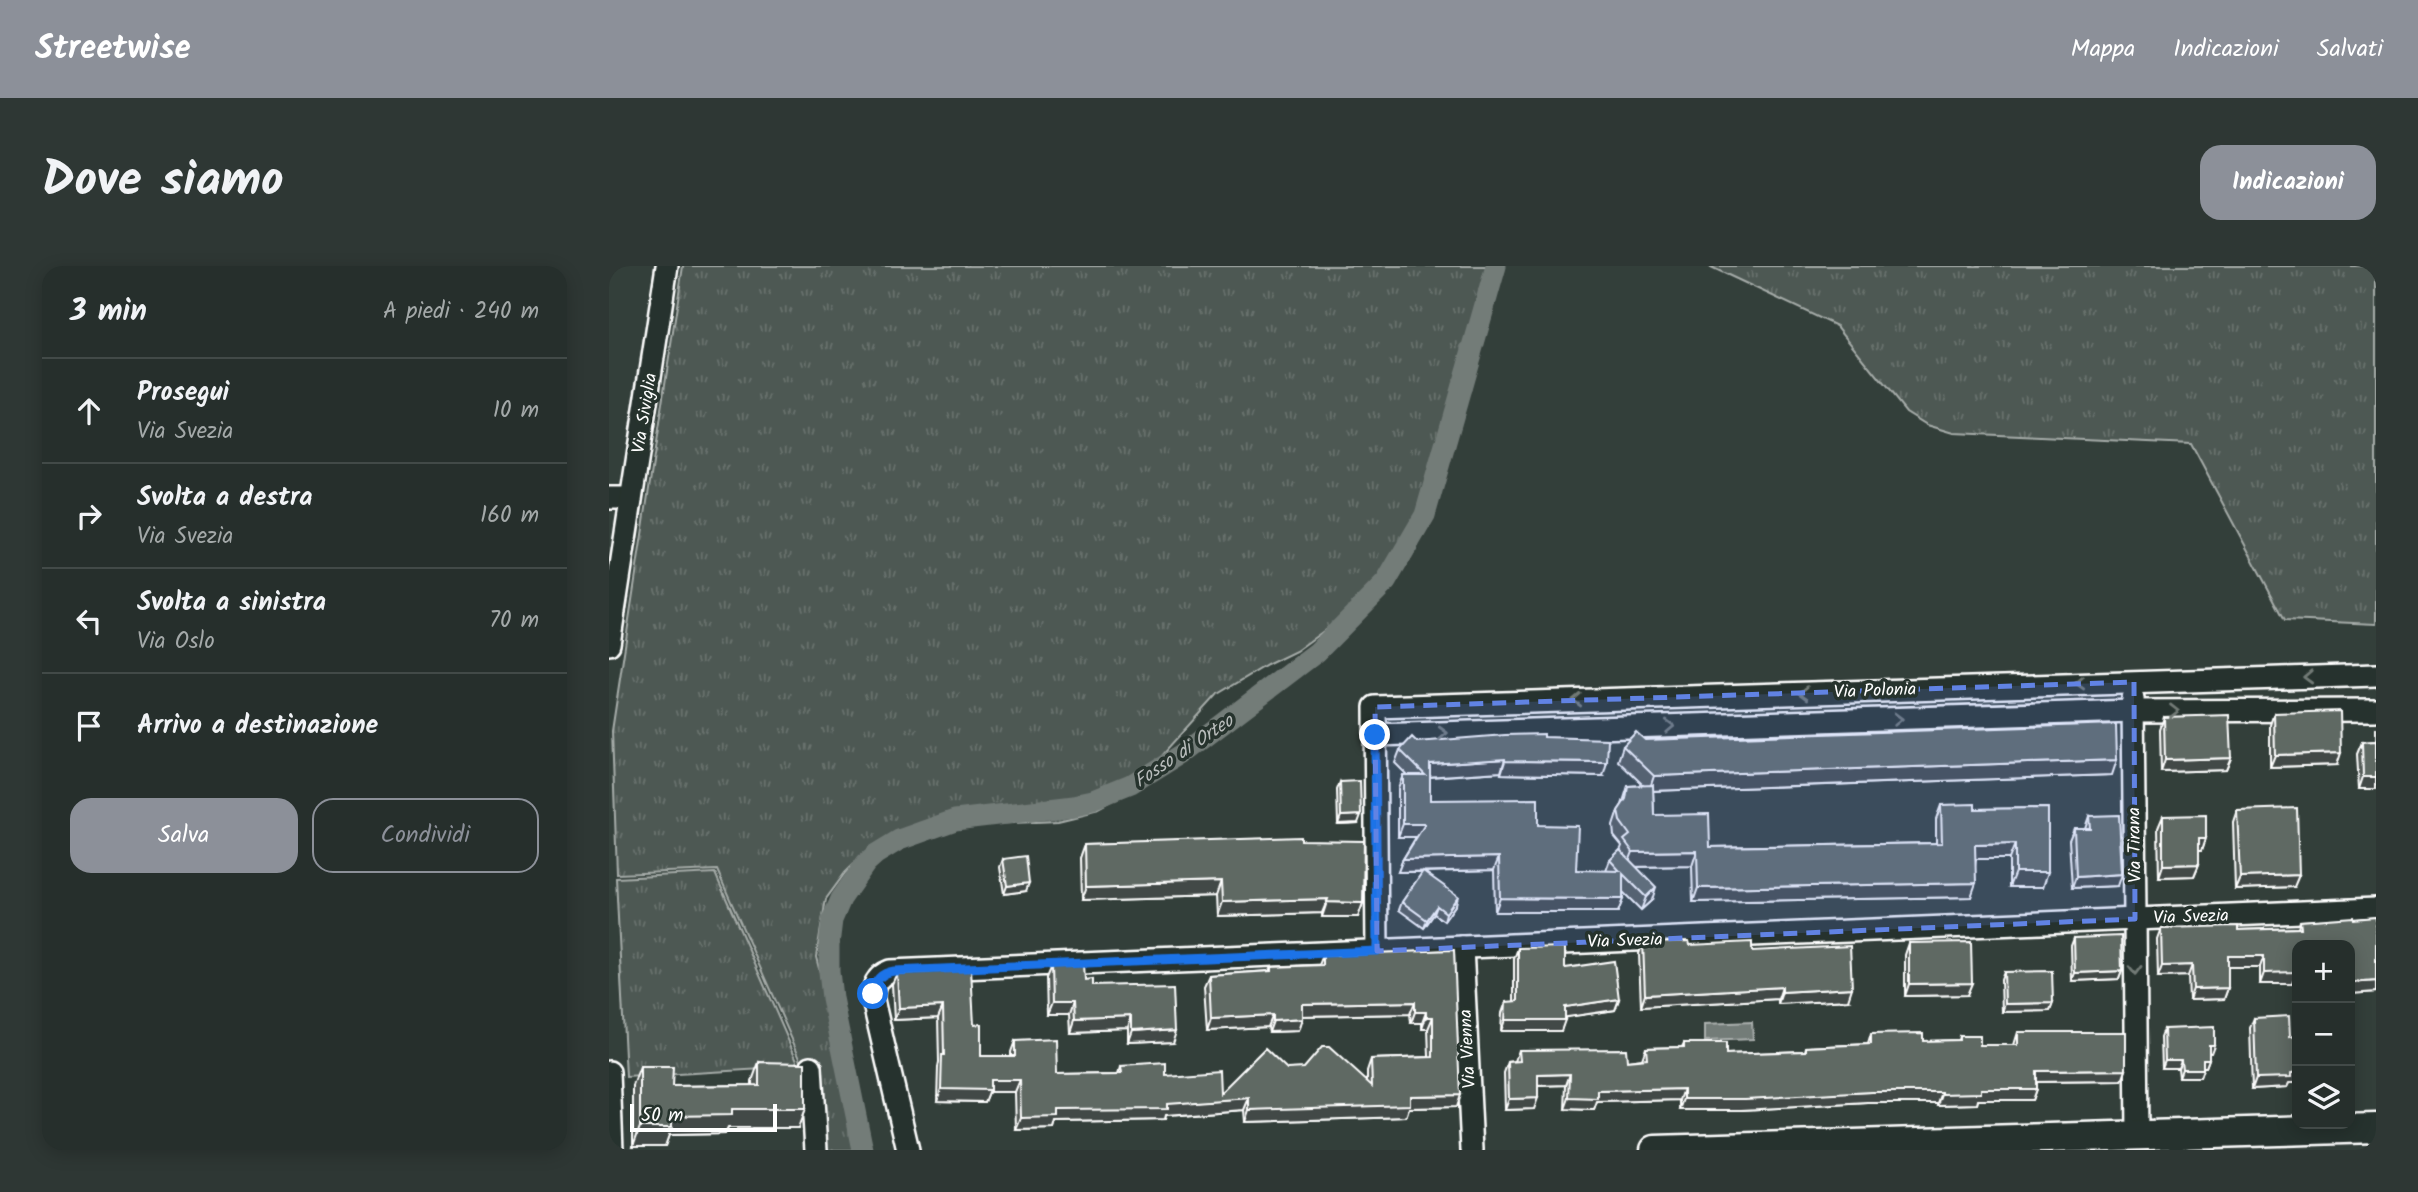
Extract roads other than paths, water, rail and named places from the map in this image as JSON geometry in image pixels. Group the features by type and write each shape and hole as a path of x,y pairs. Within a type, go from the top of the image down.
{"main road":[{"path":"1655,1150 2376,1128"}],"street":[{"name":"Via Siviglia","path":"609,644 619,508 667,266"},
{"name":"Via Polonia","path":"2376,675 1374,707 1375,735 2133,712 2376,710"},
{"name":"Via Tirana","path":"2134,682 2137,1135"},
{"path":"1375,735 1377,951"},
{"name":"Via Svezia","path":"908,1150 873,1000 877,981 886,972 2376,909"},
{"name":"Via Vienna","path":"1462,947 1472,1150"},
{"path":"811,1067 816,1150"},
{"path":"609,1072 612,1150"}],"waterway":[{"name":"Fosso di Orteo","path":"863,1150 832,998 829,945 832,920 841,899 866,863 899,840 955,820 1074,806 1093,802 1130,787 1183,754 1317,652 1386,582 1425,515 1496,266"}]}
